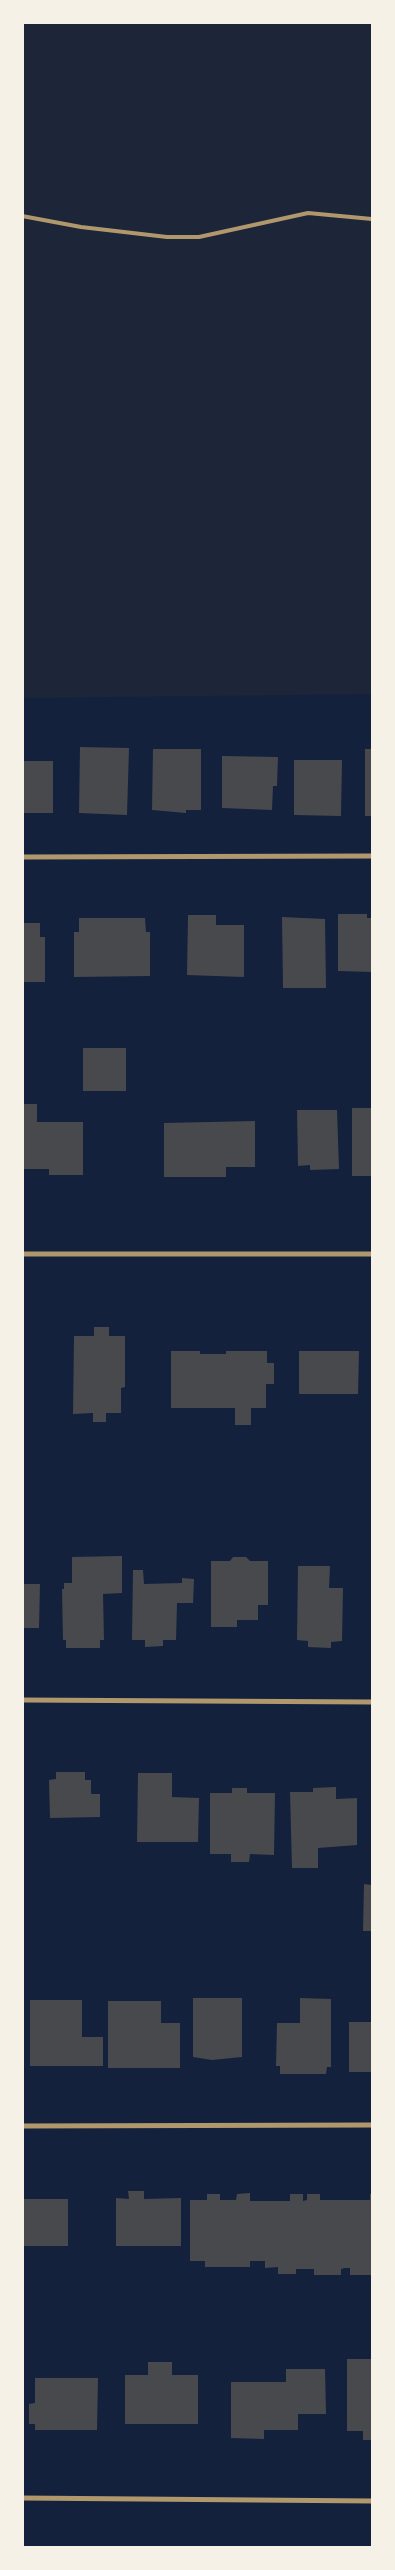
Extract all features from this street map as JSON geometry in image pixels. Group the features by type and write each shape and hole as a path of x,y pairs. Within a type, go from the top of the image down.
{"street":[{"path":"22,857 372,856"},
{"path":"22,1254 372,1254"},
{"path":"22,1700 372,1702"},
{"path":"22,2126 372,2125"},
{"path":"22,2498 372,2500"}],"lane":[{"path":"22,216 81,227 167,237 191,237 230,231 308,213 372,219"}],"shaded area":[{"path":"22,23 372,23 372,694 23,698"}],"building":[{"path":"80,747 129,748 127,815 79,813"},
{"path":"153,749 201,749 201,810 186,810 186,813 152,810"},
{"path":"365,749 372,749 372,816 365,816"},
{"path":"222,756 278,757 277,786 273,786 272,810 222,808"},
{"path":"294,760 342,760 341,816 294,815"},
{"path":"22,761 53,761 53,813 22,813"},
{"path":"338,914 367,914 367,918 372,918 372,972 338,971"},
{"path":"188,915 216,915 216,925 244,925 244,977 187,975"},
{"path":"282,917 325,919 326,988 283,988"},
{"path":"79,918 145,918 146,932 150,932 150,976 74,977 74,932 79,932"},
{"path":"22,923 40,923 40,937 45,937 45,982 22,982"},
{"path":"83,1048 126,1048 126,1091 83,1091"},
{"path":"24,1104 37,1104 37,1122 83,1122 83,1175 49,1175 49,1169 22,1169"},
{"path":"352,1108 372,1108 372,1176 352,1176"},
{"path":"297,1110 337,1110 339,1169 310,1170 310,1165 298,1166"},
{"path":"255,1121 255,1167 226,1167 226,1177 164,1177 164,1123"},
{"path":"94,1327 109,1327 109,1336 125,1336 125,1387 121,1388 121,1413 106,1413 106,1422 93,1422 93,1413 73,1414 74,1336 94,1336"},
{"path":"171,1351 200,1351 200,1354 226,1354 226,1351 267,1351 267,1363 274,1363 274,1384 266,1384 266,1408 251,1408 251,1425 235,1425 235,1408 171,1408"},
{"path":"299,1351 359,1351 358,1394 299,1394"},
{"path":"122,1556 122,1593 103,1594 104,1640 100,1640 100,1648 66,1648 66,1640 63,1640 62,1589 64,1589 64,1583 72,1583 72,1557"},
{"path":"233,1557 246,1557 250,1561 268,1561 268,1605 258,1605 258,1620 237,1620 237,1627 211,1627 211,1561 230,1561"},
{"path":"298,1566 330,1566 329,1588 343,1588 342,1641 331,1642 331,1648 308,1647 308,1641 297,1640"},
{"path":"133,1570 143,1570 144,1584 182,1583 182,1578 194,1579 193,1603 177,1603 176,1640 163,1640 163,1646 145,1647 145,1640 132,1640"},
{"path":"22,1584 40,1584 39,1628 22,1628"},
{"path":"56,1772 85,1772 85,1780 91,1780 91,1794 100,1794 100,1817 50,1818 49,1780 56,1779"},
{"path":"138,1773 172,1773 172,1797 199,1798 198,1842 137,1842"},
{"path":"336,1787 336,1799 357,1798 357,1845 318,1848 318,1868 292,1868 290,1792 313,1792 313,1788"},
{"path":"232,1788 247,1788 247,1793 275,1793 274,1855 250,1854 249,1862 231,1862 231,1854 210,1854 210,1793 232,1793"},
{"path":"364,1884 372,1885 372,1931 363,1931"},
{"path":"193,1998 242,1998 242,2057 212,2060 193,2057"},
{"path":"300,1998 331,1999 331,2067 327,2067 326,2074 280,2074 280,2066 276,2066 277,2023 300,2023"},
{"path":"30,2000 82,2000 82,2037 103,2037 103,2066 30,2066"},
{"path":"108,2001 161,2001 161,2023 180,2023 180,2068 108,2068"},
{"path":"349,2022 372,2022 372,2072 349,2072"},
{"path":"128,2191 144,2191 144,2199 181,2198 181,2246 116,2246 116,2198 129,2199"},
{"path":"250,2193 250,2201 290,2201 290,2194 303,2194 303,2201 307,2200 307,2194 320,2194 320,2200 370,2200 370,2194 372,2194 372,2275 350,2275 350,2268 341,2269 341,2275 314,2275 314,2269 296,2269 296,2274 278,2274 278,2267 265,2268 265,2261 250,2261 250,2267 205,2267 205,2261 190,2261 190,2200 207,2200 207,2194 220,2194 220,2200 236,2200 237,2194"},
{"path":"22,2199 68,2199 68,2246 22,2246"},
{"path":"347,2359 372,2359 372,2440 363,2440 363,2431 347,2431"},
{"path":"148,2362 172,2362 172,2375 198,2375 198,2424 125,2424 125,2375 148,2375"},
{"path":"286,2369 325,2369 326,2414 298,2414 298,2430 264,2430 264,2439 231,2438 231,2382 286,2382"},
{"path":"35,2378 98,2378 97,2430 35,2430 35,2424 29,2424 29,2404 35,2403"}]}
